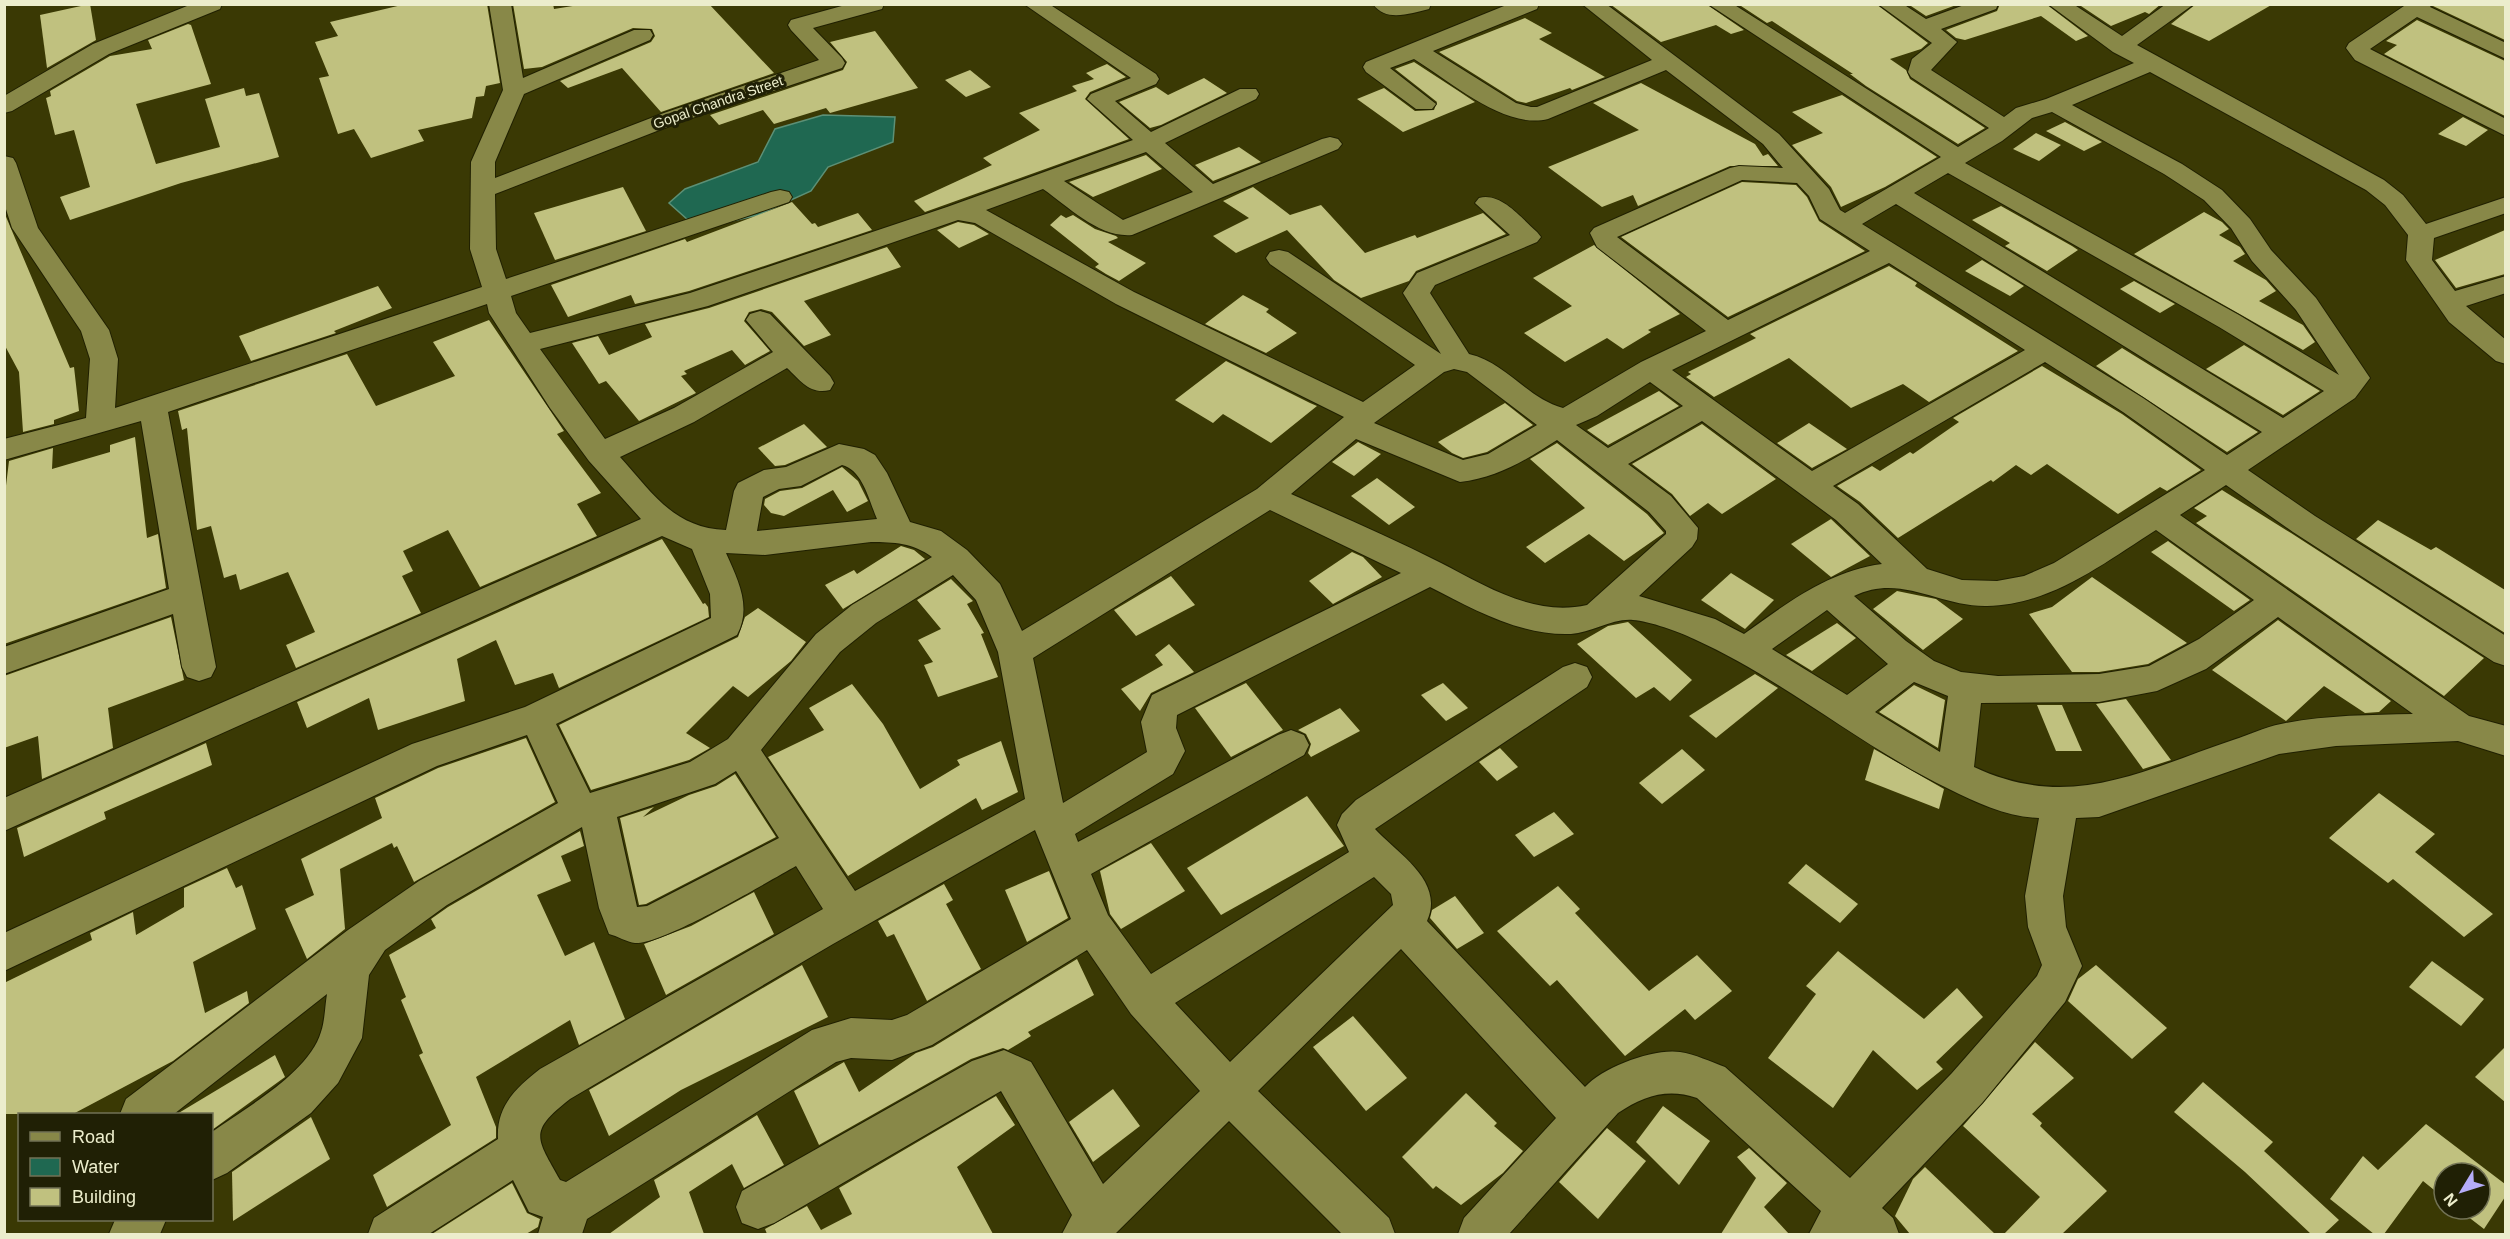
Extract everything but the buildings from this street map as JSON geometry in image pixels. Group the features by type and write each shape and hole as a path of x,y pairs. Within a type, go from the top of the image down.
{"street":[{"path":"4,106 101,50 212,4"},
{"path":"500,4 514,90 483,162 483,249 503,313 560,401 600,454 662,523 705,541 765,543 871,530 898,531 930,539 956,558 988,593 1015,651 1049,817 1093,926 1145,1000 1229,1092 1373,1234"},
{"name":"Gopal Chandra Street","path":"483,190 534,174 648,126 834,63 800,25 874,4"},
{"path":"1034,4 1148,79 1099,99 1147,143 1211,195"},
{"path":"1383,4 1399,10 1421,4"},
{"path":"1464,4 1497,17"},
{"path":"1424,104 1374,67 1529,4"},
{"path":"1592,4 1771,139 1820,194 1829,214 2133,405 2304,524 2505,653"},
{"path":"1718,4 1952,160 2346,391"},
{"path":"1888,4 1943,38 1946,44 1920,64 1919,72 2004,128"},
{"path":"2058,4 2092,24 2121,47 2375,185 2394,200 2421,234 2419,260 2459,316 2505,355"},
{"path":"2121,47 2167,12 2184,4"},
{"path":"1926,27 1980,5"},
{"path":"2505,52 2419,6 2357,48 2363,55 2505,129"},
{"path":"514,90 642,35"},
{"path":"1416,50 1519,114 1540,114 1666,62"},
{"path":"1844,224 1899,194 2024,113 2054,104 2151,64"},
{"path":"523,344 582,327 664,310 698,300 956,212 1147,143 1248,94"},
{"path":"1746,650 1830,593 1854,581 1885,575 1916,577 1964,593 1995,594 2027,588 2056,577 2157,515 2346,391 2356,378 2306,304 2261,255 2241,224 2212,195 2173,169 2054,104"},
{"path":"1045,179 1110,224 1121,228 1148,222 1330,144"},
{"path":"4,163 25,228 95,330 104,359 100,424"},
{"path":"1726,332 1606,241 1603,233 1739,173 1803,176"},
{"path":"1899,194 2283,432"},
{"path":"4,450 100,424 780,196"},
{"path":"1447,363 1416,293 1426,279 1528,237 1488,203"},
{"path":"2421,234 2505,204"},
{"path":"956,212 982,216 1125,298 1359,421 1460,471 1477,471 1493,465 1548,418 1564,418 1587,409 1652,369 1888,253"},
{"path":"1279,258 1447,363 1476,365 1660,504 1682,528 1681,539 1597,615"},
{"path":"2451,302 2505,284"},
{"path":"759,320 820,383"},
{"path":"1810,486 2044,350"},
{"path":"600,454 684,415 790,354"},
{"path":"1015,651 1268,497 1359,421 1447,363"},
{"path":"1652,369 1875,536 1916,577"},
{"path":"153,406 199,667"},
{"path":"1606,463 1704,407"},
{"path":"739,542 749,491 775,478 790,478 839,454 853,456 864,462 872,473 898,531"},
{"path":"1268,497 1431,572 1501,608 1540,619 1572,621 1632,607 1702,628 1746,650 1923,760 1990,792 2025,802 2060,804 2098,801 2279,739 2337,731 2458,727"},
{"path":"2157,515 2458,727 2505,741"},
{"path":"4,815 662,523"},
{"path":"4,953 425,755 536,718 725,626 730,614 705,541"},
{"path":"142,1113 393,919 433,893 524,839 589,809 702,773 741,749 828,643 864,614 956,558"},
{"path":"1093,926 918,1031 892,1040 851,1038 827,1044 565,1220 545,1196 520,1150 518,1122 533,1101 555,1084 849,915 1160,763 1167,751 1158,730 1157,716 1164,705 1431,572"},
{"path":"1830,593 1913,664 1936,678 1966,688 1996,690 2091,687 2139,682 2170,672 2195,658 2277,600"},
{"path":"4,661 187,596"},
{"path":"1847,714 1913,664"},
{"path":"758,1207 976,1082 1004,1070 1016,1077 1025,1090 1092,1227 1411,913 1414,900 1406,883 1361,841 1355,825 1370,811 1575,677"},
{"path":"1955,775 1966,688"},
{"path":"536,718 589,809 623,921 635,925 652,923 803,844"},
{"path":"1068,867 1291,744"},
{"path":"741,749 849,915"},
{"path":"1480,1234 1603,1098 1634,1079 1679,1072 1710,1082 1853,1226 2052,989 2062,966 2047,927 2044,896 2060,804"},
{"path":"1145,1000 1375,856"},
{"path":"1402,923 1585,1118"},
{"path":"213,1157 296,1098 323,1069 341,1038 350,971 371,937"},
{"path":"390,1234 520,1150"},
{"path":"129,1234 143,1221"}],"water":[{"path":"823,115 895,117 893,142 828,167 811,191 758,215 698,229 669,203 685,189 758,162 775,129"}]}
